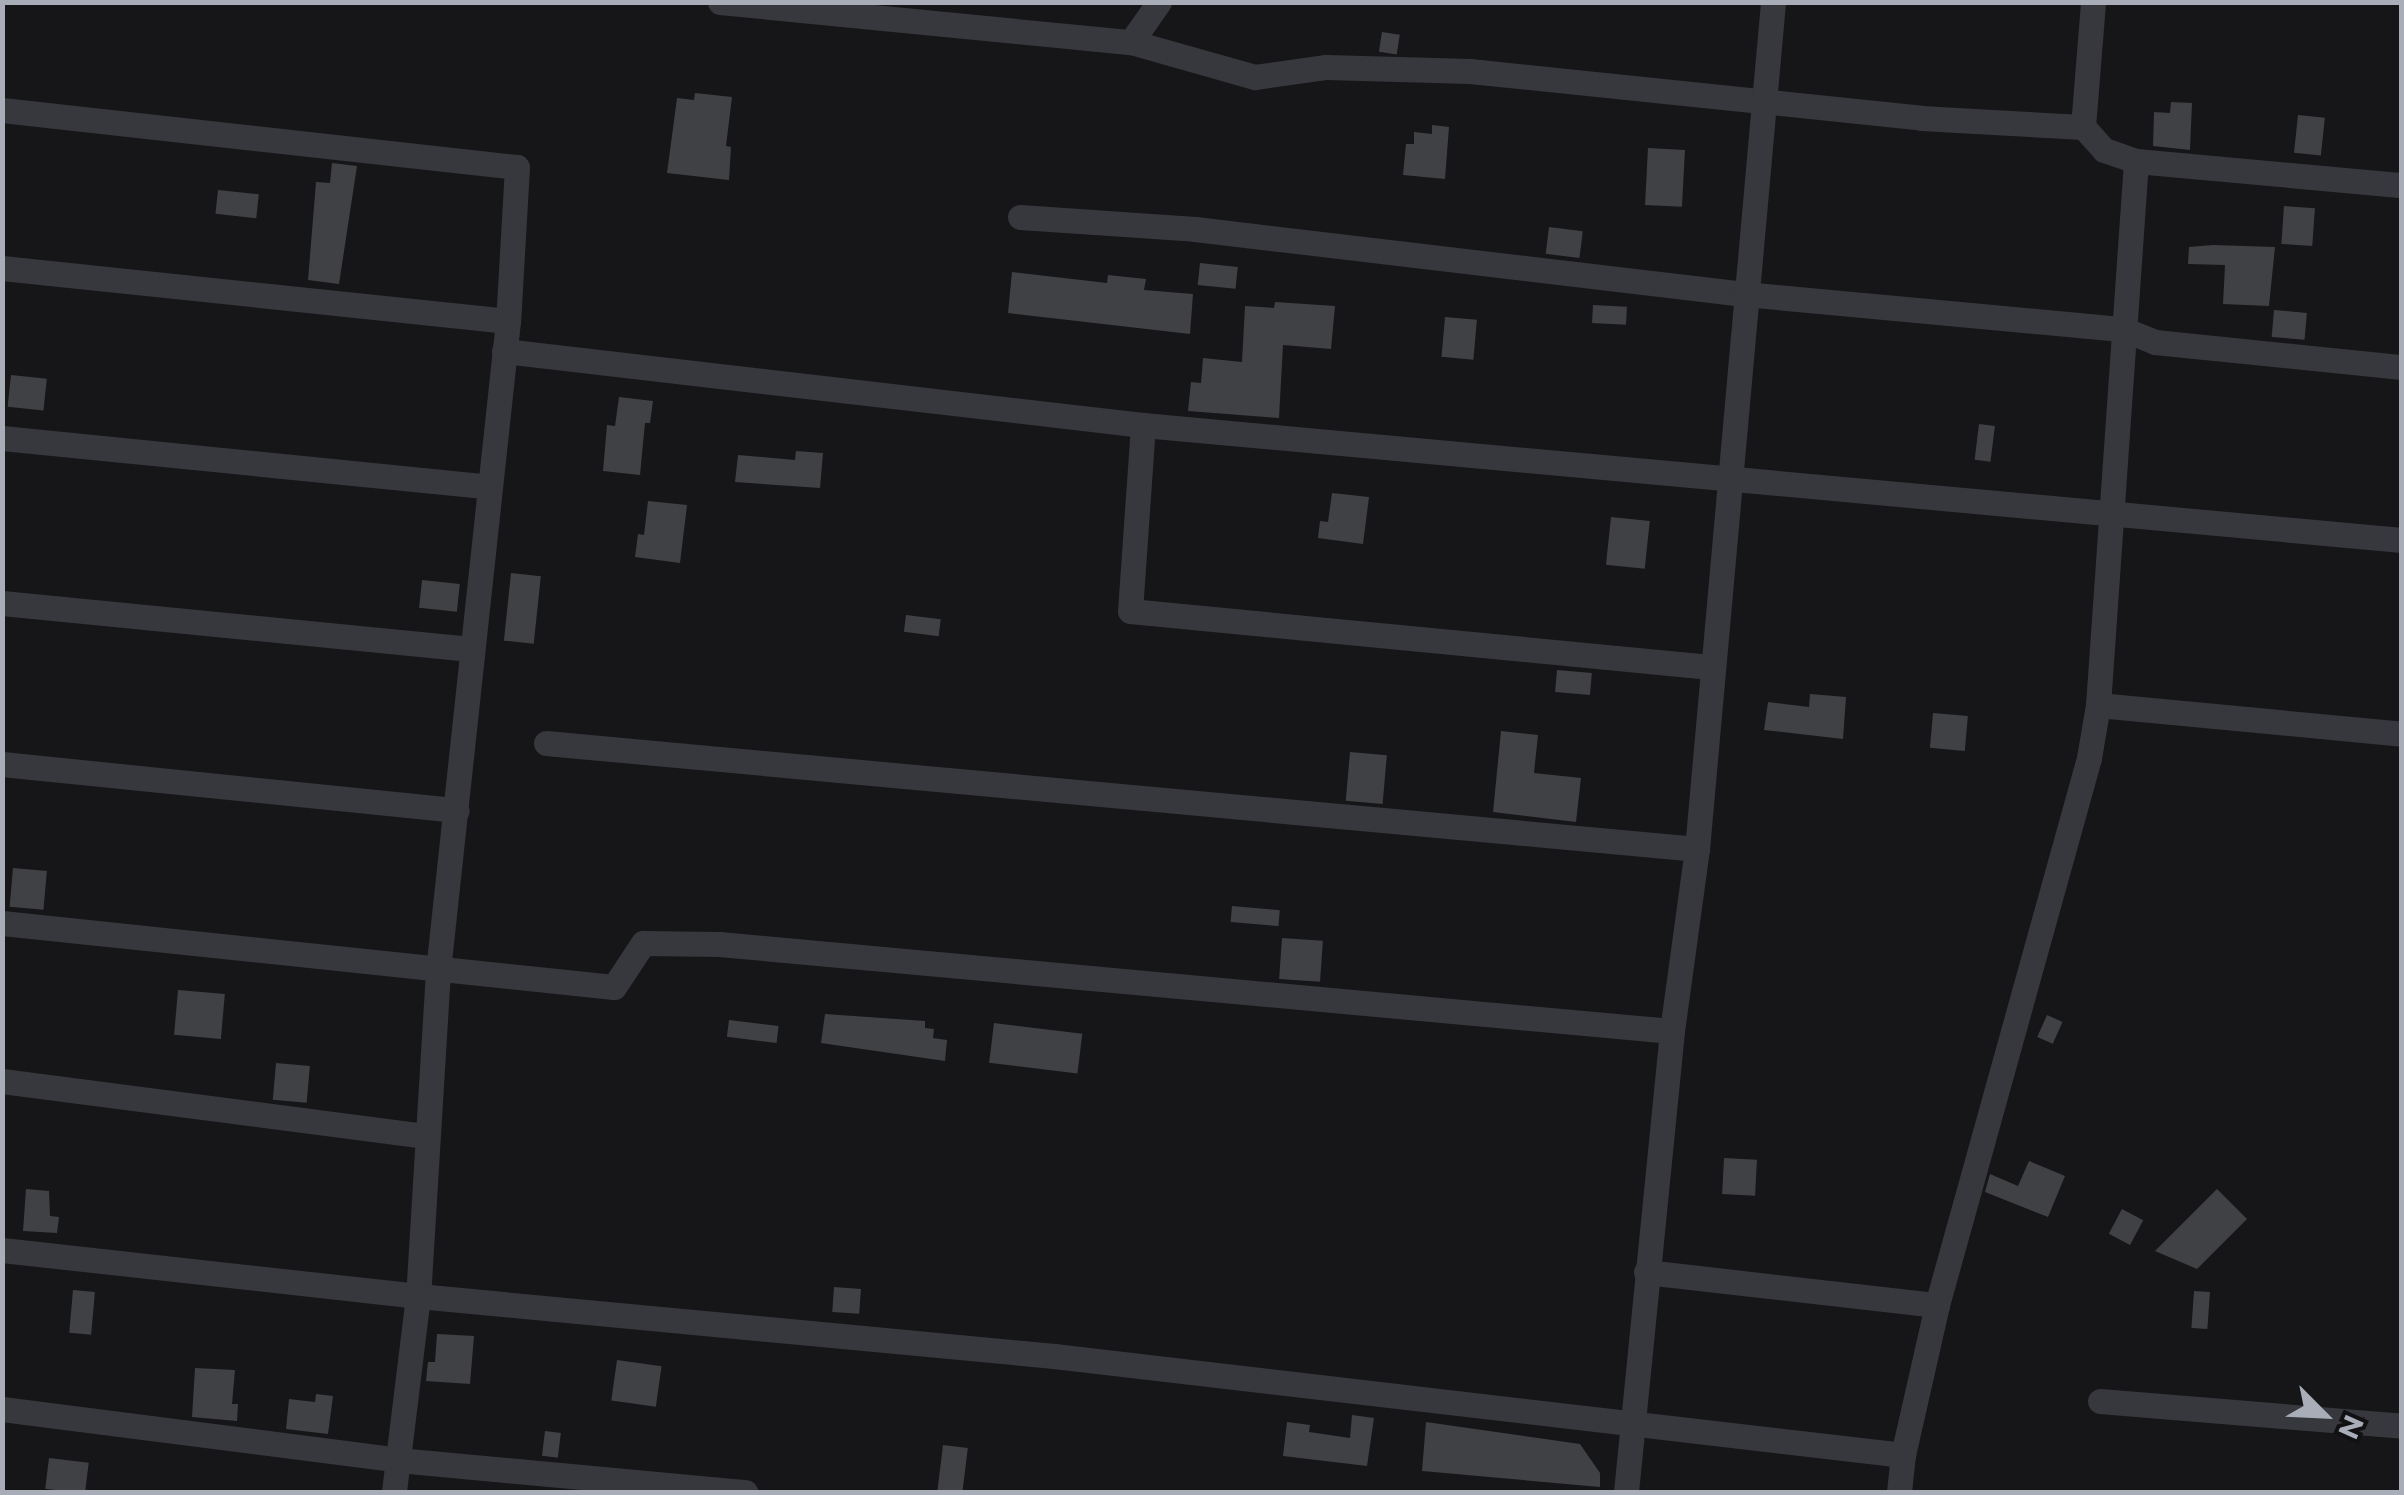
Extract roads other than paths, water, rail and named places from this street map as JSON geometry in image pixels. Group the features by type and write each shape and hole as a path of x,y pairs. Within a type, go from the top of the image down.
{"street":[{"path":"720,2 1131,42 1255,77 1326,67 1470,71 1564,84 1766,100 1921,118 2083,128 2104,150 2136,161 2402,185"},
{"path":"1131,42 1158,2"},
{"path":"1626,1492 1672,1031 1697,848 1710,667 1773,2"},
{"path":"2083,128 2094,2"},
{"path":"2,110 517,168 508,321 487,486 438,972 418,1296 394,1492"},
{"path":"1899,1492 1903,1455 1937,1305 2089,758 2098,705 2136,161"},
{"path":"1020,217 1195,228 1744,294 2122,329 2155,342 2402,367"},
{"path":"2,268 508,321"},
{"path":"504,351 1144,426 2402,540"},
{"path":"1144,426 1130,611 1710,667"},
{"path":"2,438 487,486"},
{"path":"2,603 471,648"},
{"path":"2098,705 2402,734"},
{"path":"546,743 1697,848"},
{"path":"2,764 457,810"},
{"path":"2,922 438,972 614,987 643,943 719,944 1672,1031"},
{"path":"2,1081 426,1136"},
{"path":"2,1250 418,1296 1054,1356 1632,1420 1903,1455"},
{"path":"1646,1272 1937,1305"},
{"path":"2100,1401 2402,1426"},
{"path":"2,1409 398,1460 746,1492"}]}
